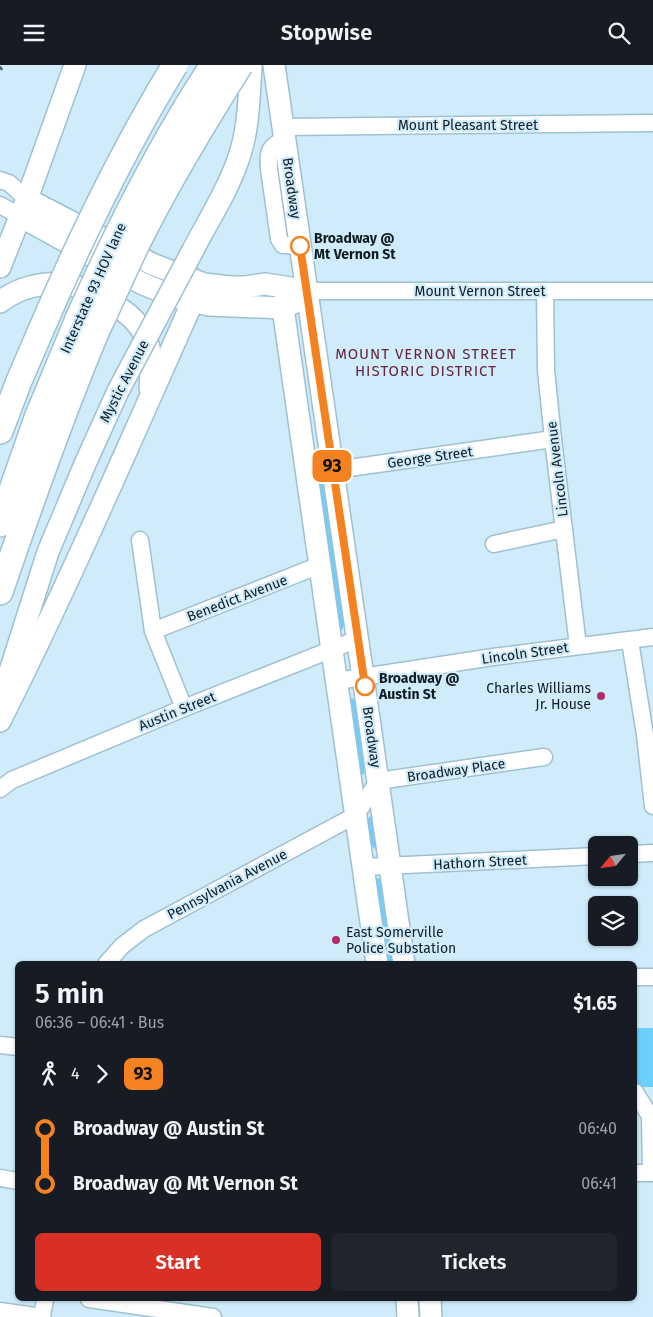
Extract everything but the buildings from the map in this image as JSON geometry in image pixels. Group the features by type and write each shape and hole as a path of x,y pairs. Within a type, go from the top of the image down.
{"highway":[{"path":"0,431 19,381 90,221 138,129 176,65"},
{"name":"Interstate 93 HOV lane","path":"87,325 100,269 126,215 213,65"},
{"path":"0,592 9,531 59,425 87,325 240,65"},
{"path":"0,610 9,531"}],"main road":[{"name":"Mystic Avenue","path":"0,702 48,552 88,456 118,391 228,184 238,160 245,136 252,65"},
{"name":"Broadway","path":"274,65 300,246 297,295 307,474 377,961"},
{"path":"0,267 72,74"},
{"path":"23,208 204,284 230,287 265,284 297,295"},
{"path":"23,208 141,283 160,291 209,305 297,295"},
{"path":"0,721 149,401 193,301 195,285 192,279"},
{"path":"0,303 18,291 33,286 49,283 67,283 101,296 120,308 140,326 150,348 152,363 149,401"},
{"name":"Broadway","path":"297,295 333,470 404,961"},
{"path":"407,1301 408,1317"},
{"path":"430,1301 430,1317"}],"street":[{"name":"Mount Pleasant Street","path":"284,133 653,123"},
{"path":"0,180 9,183 23,208"},
{"path":"0,205 23,208"},
{"name":"Lincoln Avenue","path":"546,291 546,370 578,646"},
{"name":"Mount Vernon Street","path":"297,295 653,291"},
{"name":"George Street","path":"307,474 553,439"},
{"path":"494,544 564,529"},
{"path":"140,540 152,631 184,708"},
{"name":"Benedict Avenue","path":"152,631 320,565"},
{"name":"Lincoln Street","path":"337,681 494,657 653,637"},
{"name":"Austin Street","path":"0,789 12,780 184,708 358,639"},
{"path":"630,641 645,735 653,806"},
{"name":"Broadway Place","path":"378,781 544,757"},
{"path":"356,815 378,781"},
{"name":"Pennsylvania Avenue","path":"109,961 122,946 144,929 356,815"},
{"path":"638,854 653,853"},
{"name":"Hathorn Street","path":"364,867 588,856"},
{"path":"637,977 653,977"},
{"path":"0,1045 15,1047"},
{"path":"637,1096 650,1116 646,1173"},
{"path":"0,1178 15,1180"},
{"path":"0,1311 42,1317 45,1301"},
{"path":"103,1301 213,1317"}],"shaded area":[{"path":"323,478 325,481 345,616 342,630 339,630 318,480"},
{"path":"352,698 356,701 365,772 363,775 360,774 348,701"},
{"path":"371,816 374,817 377,848 375,849 367,834 367,821"},
{"path":"378,878 383,881 394,961 387,961 375,880"},
{"path":"637,1028 653,1028 653,1087 637,1087"}],"railway":[{"path":"0,69 6,65"}],"bus line":[{"name":"93","path":"300,246 365,686"}],"place":[{"name":"Broadway @ Mt Vernon St","path":"300,246"},
{"name":"Broadway @ Austin St","path":"365,686"},
{"name":"Charles Williams Jr. House","path":"601,696"},
{"name":"East Somerville Police Substation","path":"336,940"}],"district":[{"name":"MOUNT VERNON STREET HISTORIC DISTRICT","path":"426,362"}]}
